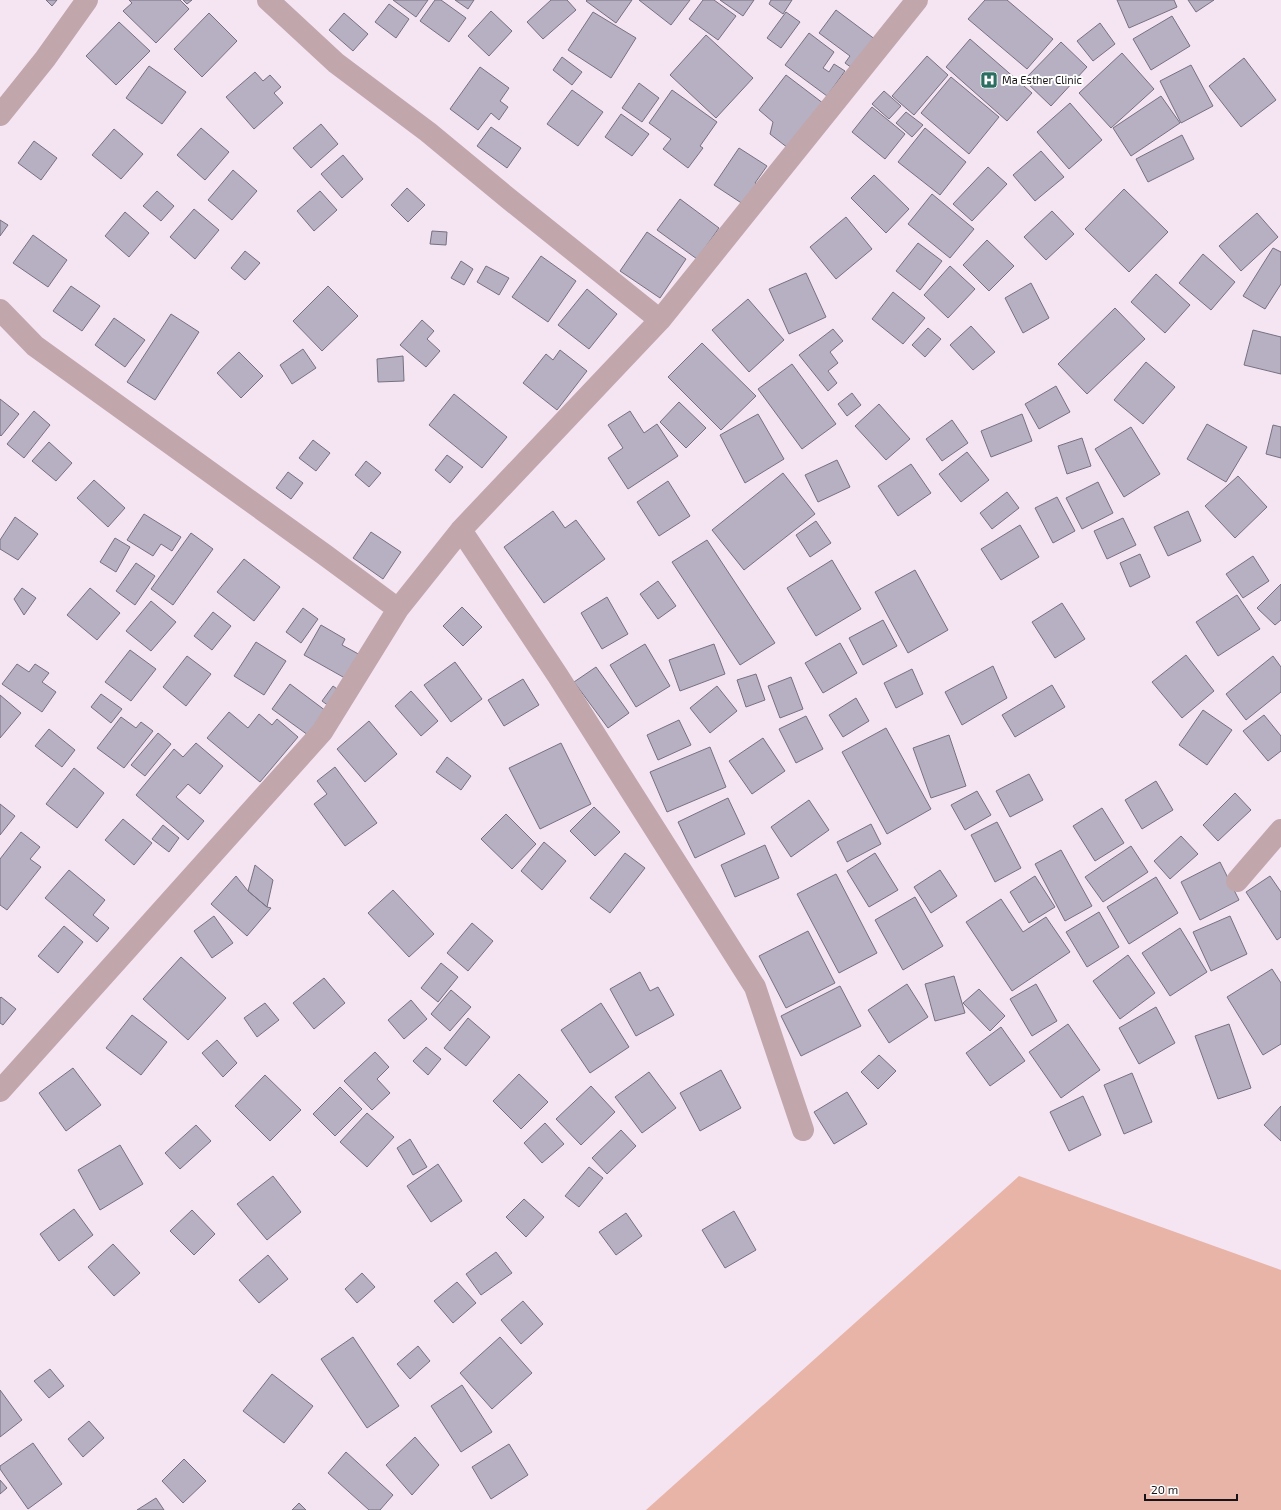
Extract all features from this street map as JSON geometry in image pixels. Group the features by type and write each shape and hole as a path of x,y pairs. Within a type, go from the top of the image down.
{"street":[{"path":"0,115 45,60 87,0"},
{"path":"268,0 336,63 428,132 660,320"},
{"path":"1,1088 322,732 398,609 461,530 660,320 917,0"},
{"path":"0,310 35,346 398,609"},
{"path":"461,530 562,682 755,987 803,1130"},
{"path":"1237,881 1281,830"}],"shaded area":[{"path":"1019,1176 1281,1270 1281,1510 646,1510"}],"building":[{"path":"46,0 57,0 52,6"},
{"path":"129,0 180,0 189,9 156,43 123,11 132,3"},
{"path":"183,0 192,0 187,4"},
{"path":"393,0 428,0 416,17"},
{"path":"435,0 441,0 466,18 449,42 420,21"},
{"path":"455,0 474,0 468,9"},
{"path":"551,0 567,0 576,10 543,39 527,22"},
{"path":"632,0 616,23 586,1"},
{"path":"639,0 690,0 671,25"},
{"path":"703,0 714,0 736,16 718,40 689,19"},
{"path":"720,0 754,0 743,16"},
{"path":"771,0 792,0 783,14 769,4"},
{"path":"985,0 1007,0 1053,39 1027,69 968,19"},
{"path":"1117,0 1174,0 1177,7 1129,28"},
{"path":"1188,0 1214,0 1196,12"},
{"path":"389,4 409,19 396,38 375,22"},
{"path":"836,10 876,40 855,70 845,63 850,56 819,33"},
{"path":"491,11 512,31 489,56 468,36"},
{"path":"593,12 636,38 611,78 568,50"},
{"path":"786,12 800,22 781,48 767,38"},
{"path":"209,13 237,41 202,77 174,49"},
{"path":"344,13 368,34 353,51 329,30"},
{"path":"1172,16 1190,46 1151,70 1133,39"},
{"path":"119,22 150,51 116,85 86,56"},
{"path":"1100,23 1115,44 1093,61 1077,41"},
{"path":"809,33 834,52 823,68 829,72 834,64 845,71 827,96 785,65"},
{"path":"706,35 753,78 716,118 670,75"},
{"name":"Ma Esther Clinic","path":"970,39 1032,93 1007,121 946,67"},
{"path":"1061,42 1087,67 1051,106 1024,80"},
{"path":"1122,53 1154,89 1111,128 1079,93"},
{"path":"927,56 948,75 914,115 892,96"},
{"path":"562,57 582,72 572,85 553,70"},
{"path":"1244,58 1276,100 1241,127 1209,86"},
{"path":"1191,65 1213,106 1181,123 1160,81"},
{"path":"149,66 186,92 162,124 126,98"},
{"path":"480,67 509,88 500,101 508,107 499,120 491,113 478,130 450,109"},
{"path":"255,72 263,81 270,75 281,87 274,93 283,103 254,129 226,97"},
{"path":"786,75 832,110 797,155 770,134 773,122 759,110"},
{"path":"951,77 999,117 969,154 921,113"},
{"path":"639,83 659,98 642,122 622,108"},
{"path":"572,90 603,112 578,146 547,124"},
{"path":"672,90 717,122 700,146 703,148 688,168 663,149 671,139 649,123"},
{"path":"884,91 901,106 889,119 872,104"},
{"path":"1161,96 1180,123 1131,156 1113,128"},
{"path":"1070,103 1102,140 1069,169 1037,132"},
{"path":"872,107 905,134 885,159 852,132"},
{"path":"906,112 923,125 912,137 896,123"},
{"path":"621,114 649,134 632,156 605,137"},
{"path":"321,124 338,144 311,168 293,148"},
{"path":"491,127 521,148 507,168 477,146"},
{"path":"201,128 229,152 205,180 177,155"},
{"path":"925,128 966,162 940,195 898,162"},
{"path":"114,129 143,154 121,179 92,155"},
{"path":"1182,135 1194,159 1148,182 1136,159"},
{"path":"34,141 57,158 41,180 18,163"},
{"path":"739,148 767,166 755,183 760,186 746,206 714,185"},
{"path":"1041,151 1064,177 1035,201 1013,175"},
{"path":"343,155 363,179 342,198 321,174"},
{"path":"988,167 1007,184 972,221 953,204"},
{"path":"233,170 257,191 232,220 208,200"},
{"path":"874,175 909,209 886,233 851,198"},
{"path":"407,188 425,205 408,222 391,205"},
{"path":"1124,189 1168,232 1129,272 1085,229"},
{"path":"157,191 174,206 161,221 143,206"},
{"path":"320,191 337,210 314,231 297,211"},
{"path":"932,194 974,229 950,258 908,224"},
{"path":"680,199 719,228 697,259 657,230"},
{"path":"194,209 219,230 195,259 170,237"},
{"path":"1052,211 1074,234 1046,260 1024,237"},
{"path":"125,212 149,233 129,257 105,236"},
{"path":"1257,213 1278,237 1241,271 1219,246"},
{"path":"846,217 872,249 836,279 810,247"},
{"path":"0,220 8,225 0,236"},
{"path":"432,231 447,232 446,245 430,244"},
{"path":"647,232 686,259 660,298 620,271"},
{"path":"33,235 67,260 48,287 13,263"},
{"path":"987,240 1014,266 989,291 963,265"},
{"path":"918,243 942,261 920,290 896,271"},
{"path":"1273,248 1281,252 1281,284 1265,309 1243,296"},
{"path":"245,251 260,263 245,280 231,268"},
{"path":"1203,254 1235,282 1211,310 1179,283"},
{"path":"541,256 576,281 548,322 512,297"},
{"path":"461,261 473,269 464,285 451,278"},
{"path":"486,266 509,278 499,295 477,282"},
{"path":"950,266 975,289 948,318 924,295"},
{"path":"806,273 826,317 789,334 769,289"},
{"path":"1156,274 1190,305 1165,333 1131,302"},
{"path":"1031,283 1049,318 1023,333 1005,298"},
{"path":"71,286 100,306 82,331 53,311"},
{"path":"328,286 358,316 322,351 293,321"},
{"path":"587,289 617,314 589,349 558,325"},
{"path":"893,292 925,318 903,344 872,319"},
{"path":"748,299 784,340 749,372 712,330"},
{"path":"1115,308 1145,339 1087,394 1058,364"},
{"path":"171,314 199,332 155,400 127,382"},
{"path":"114,318 145,340 125,367 95,345"},
{"path":"422,320 434,331 427,339 440,351 426,367 400,345"},
{"path":"971,326 995,352 973,370 950,345"},
{"path":"928,328 941,339 925,357 912,345"},
{"path":"833,329 843,341 830,352 838,363 828,371 837,383 828,391 799,355"},
{"path":"1253,330 1281,337 1281,374 1244,365"},
{"path":"702,343 756,396 721,430 668,377"},
{"path":"303,349 316,368 292,384 280,365"},
{"path":"560,350 587,371 557,410 523,383 546,354 553,360"},
{"path":"239,352 263,376 241,398 217,373"},
{"path":"403,356 404,381 378,382 377,359"},
{"path":"1146,362 1175,387 1143,424 1114,400"},
{"path":"792,364 836,424 802,449 758,389"},
{"path":"1056,386 1070,412 1039,429 1025,404"},
{"path":"852,393 861,405 847,416 838,404"},
{"path":"454,394 507,437 482,468 429,425"},
{"path":"0,399 19,414 1,436 0,435"},
{"path":"679,402 706,428 686,448 660,422"},
{"path":"879,404 910,439 886,460 855,426"},
{"path":"34,411 50,425 24,458 7,444"},
{"path":"630,411 644,433 657,424 678,456 628,489 608,458 623,448 608,425"},
{"path":"758,414 784,459 745,483 720,435"},
{"path":"1022,414 1032,441 991,457 981,431"},
{"path":"952,420 968,443 942,461 926,439"},
{"path":"1207,424 1247,447 1226,482 1187,459"},
{"path":"1273,425 1281,427 1281,458 1266,454"},
{"path":"1131,427 1160,474 1124,497 1095,449"},
{"path":"1082,438 1091,466 1067,474 1058,446"},
{"path":"313,440 330,453 316,471 299,458"},
{"path":"49,442 72,463 56,481 32,461"},
{"path":"967,452 989,480 961,502 939,474"},
{"path":"447,455 463,467 450,483 435,470"},
{"path":"837,460 850,487 818,502 805,475"},
{"path":"366,461 381,473 369,487 355,475"},
{"path":"911,464 931,493 898,516 878,486"},
{"path":"288,472 303,483 291,499 276,488"},
{"path":"783,473 815,514 744,570 712,530"},
{"path":"1238,476 1267,507 1235,538 1205,506"},
{"path":"94,480 125,508 108,527 77,498"},
{"path":"668,481 690,516 659,536 637,502"},
{"path":"1098,482 1113,513 1082,529 1066,498"},
{"path":"1007,492 1019,508 992,529 980,513"},
{"path":"1057,497 1075,531 1053,543 1035,508"},
{"path":"553,511 565,528 576,520 605,559 544,603 504,547"},
{"path":"1188,511 1201,541 1168,556 1154,527"},
{"path":"144,514 181,537 172,551 161,544 153,556 127,540"},
{"path":"15,517 38,534 18,560 0,549 0,540"},
{"path":"1123,518 1136,545 1107,559 1094,531"},
{"path":"816,521 831,543 810,557 796,535"},
{"path":"1020,525 1039,557 1001,580 981,549"},
{"path":"371,532 401,552 383,579 353,558"},
{"path":"191,533 213,549 173,605 151,589"},
{"path":"115,538 130,547 116,572 100,562"},
{"path":"707,540 775,643 740,665 672,562"},
{"path":"1140,554 1150,577 1130,587 1120,563"},
{"path":"1253,556 1269,581 1243,598 1226,574"},
{"path":"244,559 280,587 254,621 217,592"},
{"path":"832,560 861,609 816,636 787,588"},
{"path":"136,563 155,576 135,605 116,591"},
{"path":"915,570 948,630 908,653 875,592"},
{"path":"658,581 676,606 658,619 640,594"},
{"path":"1281,584 1281,620 1275,625 1257,608"},
{"path":"22,588 36,598 24,615 14,599"},
{"path":"90,588 120,613 97,640 67,615"},
{"path":"1237,595 1260,629 1218,656 1196,622"},
{"path":"607,597 628,634 602,649 581,613"},
{"path":"151,601 176,622 151,651 126,631"},
{"path":"1062,603 1085,639 1055,658 1032,622"},
{"path":"462,607 482,627 463,646 443,626"},
{"path":"303,608 318,619 301,643 286,632"},
{"path":"213,612 231,626 212,650 194,636"},
{"path":"883,620 897,646 863,665 849,638"},
{"path":"321,625 345,639 342,645 373,662 359,686 304,655"},
{"path":"256,642 286,661 264,695 234,676"},
{"path":"840,643 857,673 823,693 805,663"},
{"path":"645,644 670,686 636,707 610,665"},
{"path":"714,644 725,674 680,691 669,660"},
{"path":"130,650 156,669 131,701 105,682"},
{"path":"1186,655 1214,691 1182,718 1152,682"},
{"path":"187,656 211,674 186,706 163,687"},
{"path":"1273,656 1281,667 1281,692 1246,720 1226,694"},
{"path":"455,662 482,699 451,722 424,685"},
{"path":"17,664 29,672 35,664 49,673 42,682 56,692 42,712 2,684"},
{"path":"993,666 1007,698 962,725 945,692"},
{"path":"596,667 629,713 608,728 574,682"},
{"path":"912,669 923,694 896,708 884,683"},
{"path":"756,674 765,700 746,707 737,680"},
{"path":"791,677 803,709 780,718 768,686"},
{"path":"523,679 539,705 504,726 488,700"},
{"path":"290,684 326,711 308,735 272,709"},
{"path":"1052,685 1065,707 1015,737 1002,715"},
{"path":"333,686 344,694 333,709 322,701"},
{"path":"717,686 737,711 710,733 690,708"},
{"path":"411,691 438,721 421,736 395,706"},
{"path":"101,694 122,709 111,723 91,707"},
{"path":"0,695 21,713 0,738"},
{"path":"856,698 869,721 843,737 829,715"},
{"path":"1203,710 1232,730 1207,765 1179,745"},
{"path":"229,712 248,728 259,714 272,725 277,719 298,737 260,782 207,738"},
{"path":"1264,715 1281,736 1281,751 1268,761 1243,731"},
{"path":"806,716 823,749 796,763 779,729"},
{"path":"121,717 136,728 141,722 153,731 124,768 97,748"},
{"path":"679,720 691,745 658,760 647,735"},
{"path":"369,721 397,754 365,782 337,749"},
{"path":"886,728 931,809 887,834 842,752"},
{"path":"49,729 75,750 62,767 35,746"},
{"path":"158,733 171,744 145,776 131,765"},
{"path":"949,735 966,786 931,798 913,748"},
{"path":"763,738 785,771 752,794 729,761"},
{"path":"196,743 223,766 200,794 188,784 176,797 204,821 188,840 136,795 174,749 183,757"},
{"path":"561,743 591,804 540,829 509,768"},
{"path":"710,747 726,787 667,812 650,772"},
{"path":"447,757 471,776 461,790 436,772"},
{"path":"335,767 377,823 345,846 314,804 327,794 317,781"},
{"path":"74,768 104,793 77,828 46,804"},
{"path":"1029,774 1043,800 1010,817 996,791"},
{"path":"1156,781 1173,810 1142,829 1125,800"},
{"path":"977,791 991,815 965,830 951,805"},
{"path":"1235,793 1251,810 1218,841 1203,825"},
{"path":"728,798 745,834 695,858 678,822"},
{"path":"809,800 829,830 791,857 771,827"},
{"path":"0,804 15,816 0,835"},
{"path":"594,807 620,832 595,856 570,831"},
{"path":"1102,808 1124,843 1095,861 1073,826"},
{"path":"506,814 536,844 512,869 481,839"},
{"path":"123,819 152,843 134,865 105,840"},
{"path":"997,822 1021,868 995,882 971,835"},
{"path":"871,824 881,844 847,862 837,842"},
{"path":"163,825 179,838 169,852 152,839"},
{"path":"21,832 40,847 30,859 41,867 7,910 0,905 0,859"},
{"path":"1181,836 1198,854 1170,879 1154,861"},
{"path":"544,842 566,861 542,890 521,871"},
{"path":"765,845 779,878 735,897 721,865"},
{"path":"1131,846 1148,872 1103,902 1085,877"},
{"path":"1061,850 1092,906 1065,921 1035,864"},
{"path":"625,853 645,868 610,913 590,898"},
{"path":"875,853 898,890 869,907 847,871"},
{"path":"1220,862 1239,900 1200,920 1181,882"},
{"path":"255,865 273,880 267,907 248,891"},
{"path":"69,870 105,900 93,915 109,928 97,942 45,898"},
{"path":"940,870 957,896 931,913 914,887"},
{"path":"836,874 877,953 839,973 797,894"},
{"path":"236,876 248,891 267,907 271,908 247,936 211,904"},
{"path":"1035,876 1055,907 1029,923 1010,892"},
{"path":"1270,876 1281,892 1281,937 1277,940 1246,892"},
{"path":"1156,877 1178,913 1129,944 1107,907"},
{"path":"393,890 434,934 409,957 368,913"},
{"path":"915,897 943,946 903,970 875,920"},
{"path":"1001,899 1023,932 1046,917 1070,952 1012,991 966,922"},
{"path":"1099,912 1119,947 1087,967 1066,932"},
{"path":"214,916 233,943 212,958 194,931"},
{"path":"1230,916 1247,954 1211,971 1193,932"},
{"path":"472,923 493,941 468,971 447,953"},
{"path":"64,926 83,942 58,973 38,956"},
{"path":"1180,928 1207,972 1170,996 1142,953"},
{"path":"808,931 835,983 786,1008 759,956"},
{"path":"1128,955 1155,993 1120,1019 1093,981"},
{"path":"181,957 226,998 188,1040 143,999"},
{"path":"441,963 458,977 438,1002 421,988"},
{"path":"1272,969 1281,983 1281,1044 1263,1055 1227,997"},
{"path":"640,972 650,991 658,987 674,1015 636,1036 610,989"},
{"path":"954,976 965,1013 935,1021 925,984"},
{"path":"324,978 345,1003 314,1029 293,1003"},
{"path":"907,984 928,1017 889,1043 868,1010"},
{"path":"1036,984 1057,1021 1032,1036 1010,999"},
{"path":"840,986 861,1026 801,1056 781,1016"},
{"path":"979,989 1005,1016 990,1031 963,1003"},
{"path":"451,990 471,1007 450,1031 431,1014"},
{"path":"1,997 16,1009 3,1025 0,1023"},
{"path":"411,1000 427,1019 404,1039 388,1020"},
{"path":"265,1003 279,1020 257,1037 244,1018"},
{"path":"601,1003 629,1047 590,1073 561,1030"},
{"path":"1156,1007 1175,1043 1139,1064 1119,1028"},
{"path":"132,1015 167,1042 141,1075 106,1048"},
{"path":"468,1018 490,1037 466,1066 444,1048"},
{"path":"1068,1024 1100,1070 1061,1098 1029,1052"},
{"path":"1229,1024 1251,1088 1218,1099 1195,1036"},
{"path":"1001,1027 1025,1061 990,1086 966,1053"},
{"path":"217,1040 237,1063 223,1077 202,1053"},
{"path":"426,1047 441,1059 428,1075 413,1061"},
{"path":"375,1052 389,1067 377,1079 390,1093 372,1110 344,1081"},
{"path":"879,1055 896,1071 878,1089 861,1072"},
{"path":"73,1068 101,1105 66,1131 39,1093"},
{"path":"721,1070 741,1108 700,1131 680,1093"},
{"path":"649,1072 676,1108 642,1133 615,1097"},
{"path":"1132,1073 1152,1122 1124,1134 1104,1085"},
{"path":"519,1074 548,1102 521,1129 493,1101"},
{"path":"265,1075 301,1110 270,1141 235,1106"},
{"path":"591,1086 615,1112 581,1145 556,1119"},
{"path":"340,1087 362,1109 335,1136 313,1114"},
{"path":"847,1092 867,1124 834,1144 814,1112"},
{"path":"1083,1096 1101,1135 1069,1151 1050,1112"},
{"path":"1281,1106 1281,1141 1264,1125"},
{"path":"367,1113 394,1137 367,1167 340,1142"},
{"path":"545,1123 564,1144 542,1163 524,1143"},
{"path":"196,1125 211,1141 180,1169 165,1153"},
{"path":"621,1130 636,1146 607,1174 592,1158"},
{"path":"410,1139 427,1167 413,1175 397,1148"},
{"path":"120,1145 143,1184 100,1210 78,1170"},
{"path":"438,1164 462,1201 431,1222 407,1186"},
{"path":"589,1167 603,1178 579,1207 565,1196"},
{"path":"273,1176 301,1212 267,1240 237,1204"},
{"path":"524,1199 544,1217 526,1237 506,1217"},
{"path":"74,1209 93,1235 59,1261 40,1234"},
{"path":"192,1210 215,1234 194,1255 170,1231"},
{"path":"734,1211 756,1250 725,1268 702,1230"},
{"path":"626,1213 642,1236 616,1255 599,1232"},
{"path":"113,1244 140,1273 114,1296 88,1267"},
{"path":"496,1252 512,1273 481,1295 466,1274"},
{"path":"268,1255 288,1279 259,1303 239,1280"},
{"path":"362,1273 375,1287 357,1303 345,1289"},
{"path":"457,1282 476,1303 453,1323 434,1301"},
{"path":"523,1301 543,1324 521,1344 501,1320"},
{"path":"353,1337 399,1406 367,1428 321,1359"},
{"path":"500,1337 532,1373 492,1409 460,1373"},
{"path":"418,1346 430,1361 410,1379 397,1364"},
{"path":"50,1369 64,1386 49,1398 34,1381"},
{"path":"272,1374 313,1406 284,1443 243,1411"},
{"path":"462,1385 492,1432 461,1452 431,1406"},
{"path":"0,1390 22,1420 0,1437"},
{"path":"89,1421 104,1438 83,1457 68,1439"},
{"path":"415,1437 439,1465 412,1495 386,1465"},
{"path":"33,1443 62,1484 28,1509 0,1469 0,1466"},
{"path":"509,1444 528,1475 491,1499 472,1467"},
{"path":"346,1452 393,1495 380,1510 369,1510 328,1473"},
{"path":"184,1459 206,1481 183,1503 162,1481"},
{"path":"0,1480 7,1488 0,1494"},
{"path":"156,1498 164,1510 137,1510"},
{"path":"299,1503 306,1510 292,1510"}],"place":[{"name":"Ma Esther Clinic","path":"989,80"}]}
